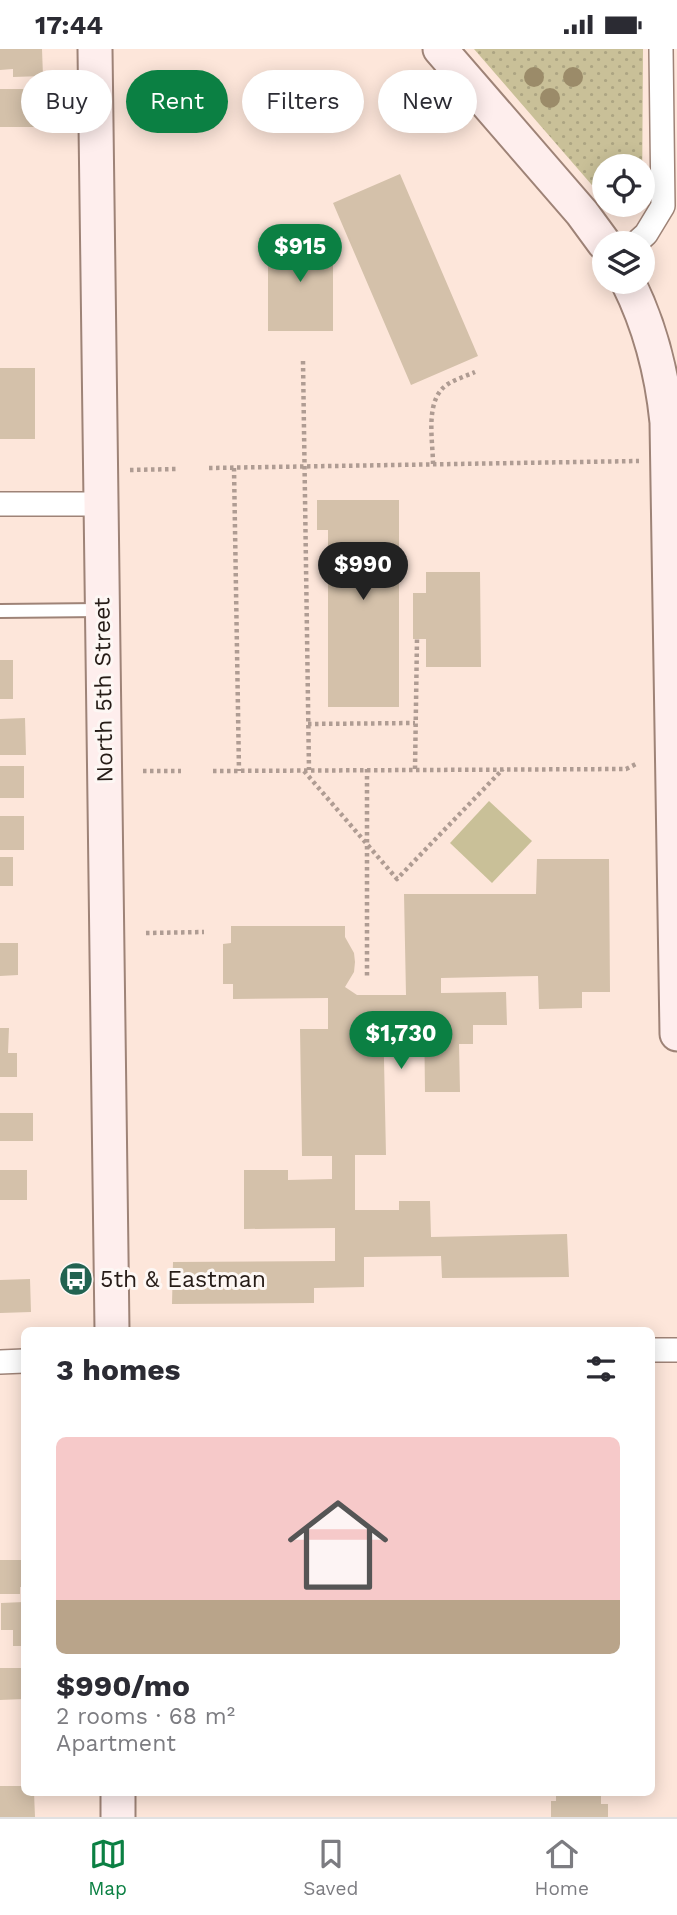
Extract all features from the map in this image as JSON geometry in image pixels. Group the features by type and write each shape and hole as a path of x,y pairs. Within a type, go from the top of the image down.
{"main road":[{"name":"North 5th Street","path":"95,49 112,1327"},
{"path":"440,49 595,231"},
{"path":"633,294 643,315 663,387 673,493 677,1034"},
{"path":"118,1796 118,1817"}],"street":[{"path":"649,231 670,206 661,49"},
{"path":"0,504 101,504"},
{"path":"655,1350 677,1350"},
{"path":"0,1362 21,1361"}],"lane":[{"path":"0,611 102,610"}],"path":[{"path":"303,361 308,724 306,770 397,879 504,769"},
{"path":"433,464 432,414 437,396 446,385 475,372"},
{"path":"209,468 640,461"},
{"path":"234,468 239,771"},
{"path":"130,470 176,469"},
{"path":"415,769 417,639"},
{"path":"308,724 415,723"},
{"path":"213,771 626,769 636,764"},
{"path":"367,769 367,979"},
{"path":"143,771 181,771"},
{"path":"146,933 204,932"}],"shaded area":[{"path":"474,49 643,49 642,154 592,154 592,185"},
{"path":"489,801 532,841 492,883 450,843"}],"building":[{"path":"0,49 42,49 43,70 21,70 21,77 13,77 13,69 0,70"},
{"path":"0,89 21,89 21,127 0,127"},
{"path":"400,174 478,356 411,385 333,203"},
{"path":"268,237 333,237 333,331 268,331"},
{"path":"0,368 35,368 35,439 0,439"},
{"path":"317,500 399,500 399,707 328,707 328,530 317,530"},
{"path":"426,572 480,572 481,667 426,667 426,639 413,639 413,593 426,593"},
{"path":"0,660 13,660 13,699 0,699"},
{"path":"25,718 26,755 0,755 0,719"},
{"path":"0,766 24,766 24,798 0,798"},
{"path":"0,816 24,816 24,850 0,850"},
{"path":"0,857 13,857 13,886 0,886"},
{"path":"537,859 609,859 610,992 582,992 582,1008 539,1009 538,976 441,978 441,993 506,992 507,1025 473,1025 473,1044 459,1044 460,1092 425,1092 424,1011 383,1012 386,1155 355,1155 355,1210 399,1210 399,1201 430,1201 431,1237 567,1234 569,1277 442,1278 441,1256 364,1257 364,1287 314,1288 314,1303 172,1304 173,1262 335,1261 335,1228 244,1229 244,1170 288,1170 288,1180 332,1179 332,1156 302,1156 300,1029 328,1029 328,998 233,999 233,984 223,984 223,944 231,943 231,926 345,926 345,937 354,953 355,962 354,972 345,987 357,995 406,995 404,894 536,894"},
{"path":"0,943 18,943 18,975 0,976"},
{"path":"0,1028 9,1028 8,1053 17,1053 17,1077 0,1077"},
{"path":"0,1113 33,1113 33,1141 0,1141"},
{"path":"0,1170 27,1170 27,1200 0,1200"},
{"path":"30,1279 31,1312 0,1313 0,1280"},
{"path":"0,1560 21,1560 20,1594 0,1594"},
{"path":"21,1602 21,1646 13,1646 13,1630 1,1630 1,1603"},
{"path":"0,1668 21,1668 21,1699 0,1700"},
{"path":"0,1786 21,1786 21,1796 34,1796 35,1817 0,1817"},
{"path":"556,1796 601,1796 601,1804 608,1804 608,1817 551,1817 551,1801 556,1801"}],"place":[{"name":"5th & Eastman","path":"76,1279"}]}
